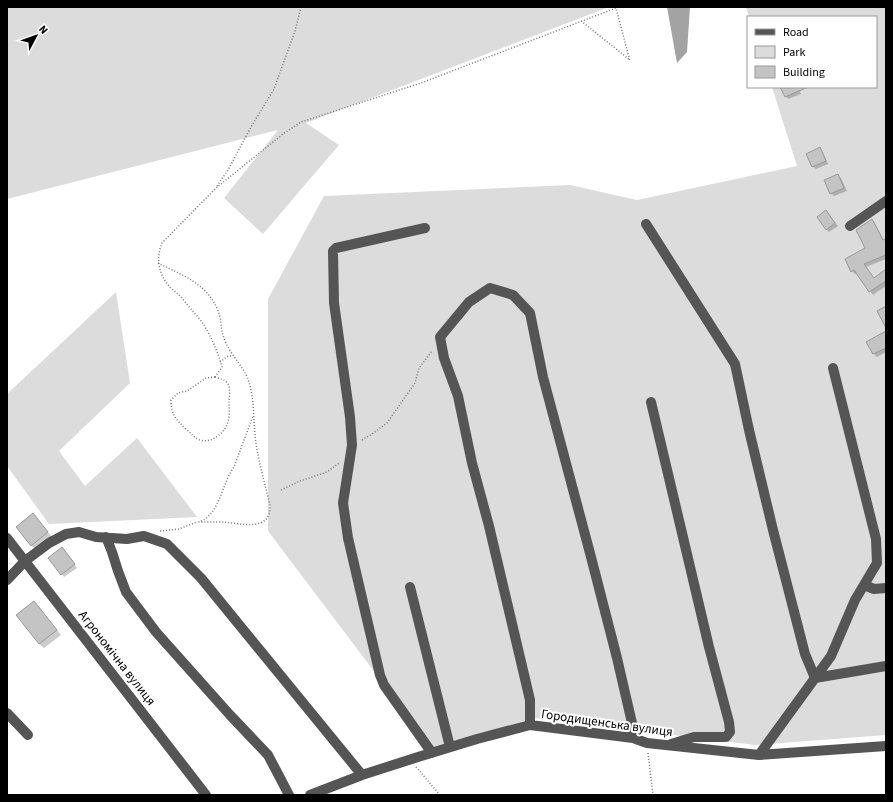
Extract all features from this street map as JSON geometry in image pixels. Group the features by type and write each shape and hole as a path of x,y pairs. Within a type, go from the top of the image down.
{"street":[{"path":"850,226 886,201"},
{"path":"646,224 735,364 749,430 781,561 805,654 815,678"},
{"path":"426,228 336,248 334,251 334,302 350,417 352,445 343,503 348,538 380,674 384,685 432,753"},
{"path":"530,725 530,700 489,526 472,463 458,396 444,358 440,337 469,302 490,288 513,295 530,313 543,377 618,665 632,723 633,738"},
{"path":"759,755 831,656 855,600 877,563 876,539 833,368"},
{"path":"651,402 709,647 729,722 730,732 726,737 694,737 665,745"},
{"path":"7,580 25,561 48,543 66,534 79,532 96,536 127,539 144,536 167,544 201,578 362,775"},
{"path":"106,537 126,592 156,632 268,755 289,795"},
{"name":"Агрономічна вулиця","path":"7,538 206,795"},
{"path":"864,585 874,589 886,588"},
{"path":"410,587 450,747"},
{"path":"815,678 886,666"},
{"path":"7,713 28,735"},
{"name":"Городищенська вулиця","path":"310,795 362,775 450,747 530,725 633,738 647,743 759,755 886,746"}],"path":[{"path":"216,188 228,170 251,127 274,89 295,31 301,7"},
{"path":"215,377 225,380 229,384 228,422 224,430 215,438 205,441 195,438 174,417 171,409 171,400 178,394 187,391 206,378 215,377 222,367 212,340 201,321 178,293 165,282 160,272 158,262 162,242 216,188 300,122 420,83 619,7"},
{"path":"581,21 630,61 616,8"},
{"path":"158,262 195,281 211,297 219,312 222,332 230,351 244,372 249,383 253,401 259,464 270,505 269,515 263,522 255,525 221,522 197,522"},
{"path":"352,445 372,434 387,423 415,383 419,368 426,357 441,340"},
{"path":"220,362 228,356 233,356"},
{"path":"144,536 155,531 179,529 205,520 218,503 230,473 234,467 254,414"},
{"path":"281,490 300,481 327,472 341,461"},
{"path":"647,743 652,795"},
{"path":"410,760 440,795"}],"green space":[{"path":"7,7 609,7 306,123 339,145 263,234 224,198 278,130 7,199"},
{"path":"746,7 886,7 886,735 755,745 535,718 432,748 268,531 268,299 324,196 570,185 637,200 797,166 772,88 877,88 877,16 749,16"},
{"path":"116,292 130,383 59,451 85,486 137,438 197,517 49,524 7,466 7,394"}],"shaded area":[{"path":"667,7 690,7 687,52 677,63"}],"building":[{"path":"780,88 806,88 785,97"},
{"path":"820,147 826,161 812,167 806,154"},
{"path":"838,174 844,188 830,194 824,180"},
{"path":"826,210 835,223 826,230 817,217"},
{"path":"872,219 883,240 886,239 886,255 864,264 874,278 886,269 886,281 869,292 854,270 851,272 845,259 865,248 856,230"},
{"path":"886,306 886,328 877,311"},
{"path":"886,331 886,348 873,354 866,342"},
{"path":"33,513 48,532 31,546 16,527"},
{"path":"62,547 75,564 61,575 48,558"},
{"path":"34,601 57,630 39,644 16,615"}]}
